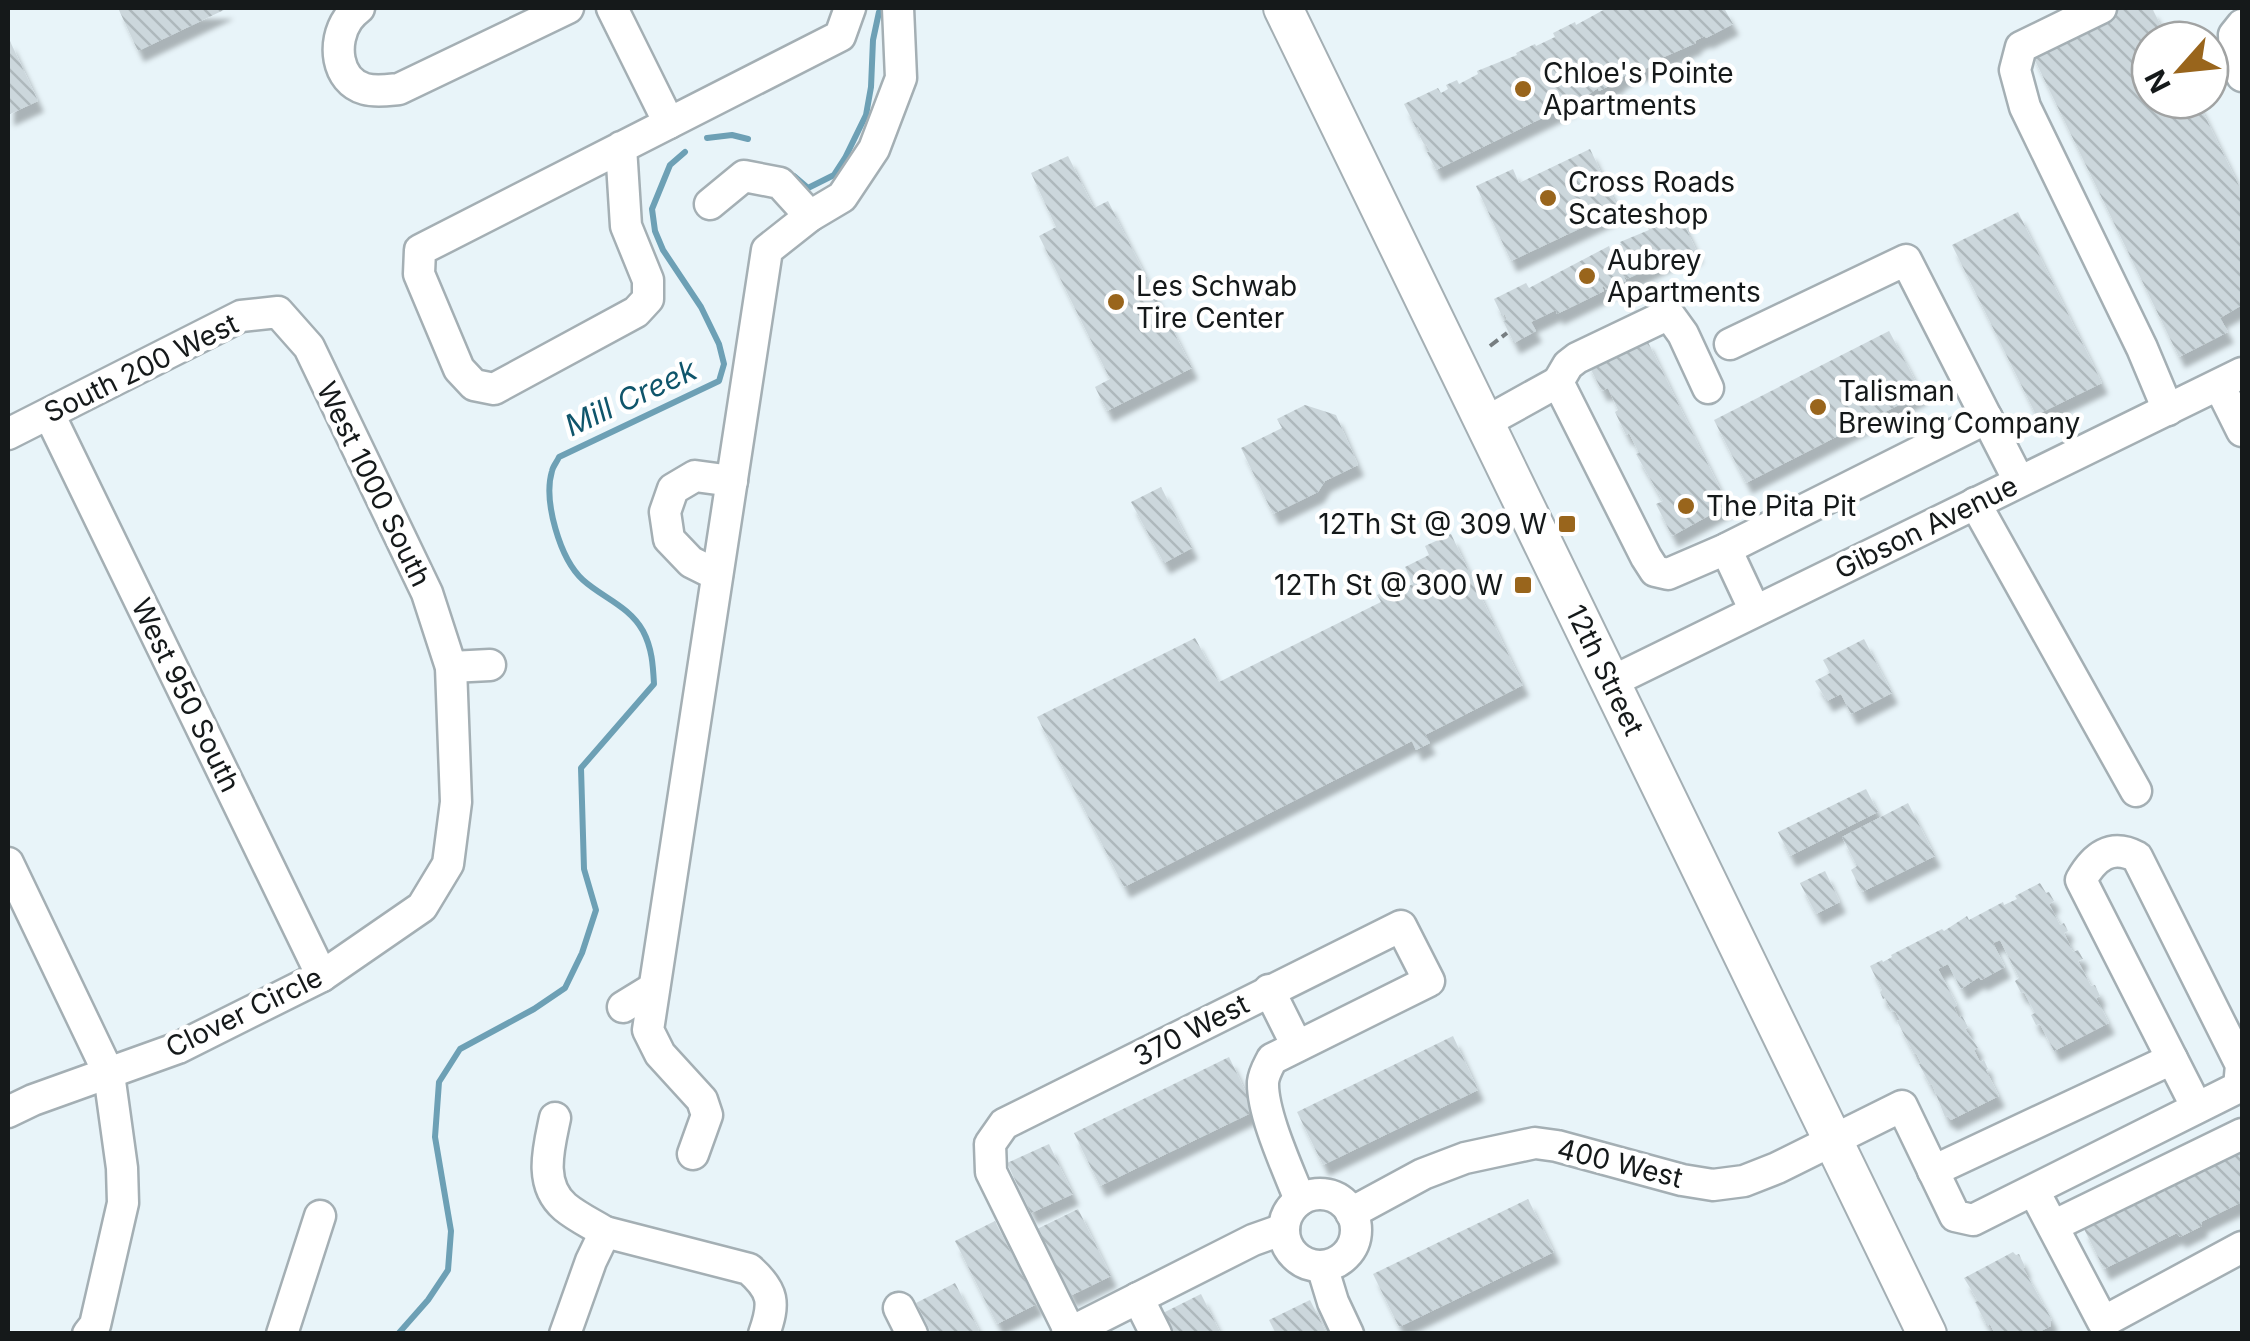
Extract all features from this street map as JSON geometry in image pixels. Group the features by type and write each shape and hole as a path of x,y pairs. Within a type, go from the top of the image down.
{"main road":[{"name":"12th Street","path":"1283,8 1927,1334"}],"street":[{"path":"360,8 348,19 339,39 339,59 347,78 362,88 378,91 399,89 568,8"},
{"path":"612,8 669,123"},
{"path":"622,147 626,226 648,280 648,299 636,312 494,388 474,384 459,369 419,274 420,250 669,123 840,36 850,8"},
{"path":"693,1154 707,1115 702,1100 660,1054 648,1030 767,250 842,197 874,148 900,78 898,8"},
{"path":"2102,8 2021,47 2015,70 2025,107 2168,410"},
{"path":"2236,8 2242,23 2234,34 2235,60 2242,76"},
{"path":"710,204 744,176 780,183 810,216"},
{"path":"1730,344 1906,260 2019,481"},
{"name":"South 200 West","path":"8,434 241,316 278,312"},
{"name":"West 1000 South","path":"278,312 309,347 427,594 451,667 456,802 448,864"},
{"path":"1484,423 1558,382 1576,358 1665,316 1670,316 1683,334 1708,388"},
{"path":"2231,379 2242,430"},
{"name":"Gibson Avenue","path":"1611,682 2231,379"},
{"path":"1558,382 1646,557 1656,571 1668,574 1726,550 1987,418"},
{"name":"West 950 South","path":"49,414 322,976"},
{"path":"718,575 691,562 669,539 665,512 673,490 695,476 732,481"},
{"path":"1974,503 2136,791"},
{"path":"1726,550 1755,611"},
{"path":"451,667 490,665"},
{"path":"2172,1059 1933,1171 1955,1216 1973,1220 2239,1087 2241,1064 2137,856 2124,850 2106,853 2090,863 2081,880 2172,1059 2196,1108"},
{"path":"8,864 109,1074 122,1168 122,1204 101,1331"},
{"name":"Clover Circle","path":"8,1112 178,1048 322,976 422,906 448,864"},
{"name":"370 West","path":"1068,1333 991,1172 990,1144 1004,1124 1400,926 1429,982 1298,1046"},
{"path":"623,1006 654,988"},
{"path":"1269,990 1298,1046 1272,1059 1263,1076 1264,1095 1279,1147 1300,1200"},
{"name":"400 West","path":"1352,1213 1423,1174 1465,1158 1535,1143 1713,1185 1744,1181 1902,1106 1933,1171"},
{"path":"555,1118 546,1158 550,1186 562,1205 605,1232 749,1269 764,1282 770,1294 771,1312 764,1334"},
{"path":"2053,1226 2242,1134"},
{"path":"2034,1190 2098,1330 2242,1247"},
{"path":"1323,1194 1344,1203 1352,1213 1355,1236 1344,1257 1322,1266 1299,1260 1291,1252 1284,1229 1292,1208 1300,1200 1323,1194"},
{"path":"282,1334 320,1216"},
{"path":"1068,1333 1253,1240 1284,1229"},
{"path":"565,1334 605,1232"},
{"path":"1322,1266 1348,1334"},
{"path":"1138,1298 1156,1334"}],"path":[{"path":"1490,346 1507,333"}],"building":[{"path":"118,8 228,8 138,51"},
{"name":"Chloe's Pointe Apartments","path":"1607,8 1724,8 1733,24 1436,170 1404,104 1438,88 1441,93 1448,89 1446,85 1457,80 1459,84 1478,74 1477,71 1555,37 1553,33"},
{"path":"2117,8 2152,8 2158,20 2130,20 2130,120 2207,120 2242,192 2242,305 2220,318 2228,332 2179,357 2030,50"},
{"path":"8,37 38,101 8,115"},
{"name":"Cross Roads Scateshop","path":"1590,149 1619,210 1511,261 1476,186 1513,169 1519,183"},
{"name":"Les Schwab Tire Center","path":"1068,156 1094,208 1108,201 1192,368 1107,411 1095,387 1110,379 1039,236 1056,227 1031,173"},
{"name":"Aubrey Apartments","path":"1678,211 1697,252 1679,261 1674,252 1673,257 1627,279 1625,276 1626,281 1606,290 1604,286 1604,291 1531,322 1536,331 1514,343 1503,321 1507,320 1505,314 1502,316 1494,299 1526,283 1529,288 1609,246 1610,249 1621,244"},
{"path":"2018,212 2102,383 2036,415 1952,245"},
{"name":"Talisman Brewing Company","path":"1889,331 1922,393 1746,483 1714,420"},
{"path":"1646,338 1728,505 1672,536 1656,504 1663,501 1636,454 1639,453 1629,433 1626,435 1608,388 1602,391 1586,360"},
{"path":"1305,405 1336,415 1358,465 1325,481 1318,492 1273,514 1241,448 1282,428 1277,419"},
{"path":"1161,487 1192,548 1164,563 1131,502"},
{"path":"1451,534 1523,685 1425,735 1430,743 1416,750 1412,741 1124,887 1037,717 1195,638 1219,682 1381,602 1377,595 1403,582 1406,587 1413,584 1405,567 1429,555 1425,546"},
{"path":"1864,639 1892,693 1851,714 1841,694 1827,701 1815,681 1830,673 1823,660"},
{"path":"1866,789 1878,812 1790,856 1778,832"},
{"path":"1908,803 1935,856 1862,892 1851,870 1857,866 1842,837"},
{"path":"1825,871 1840,902 1816,914 1800,883"},
{"path":"2040,883 2054,901 2049,904 2060,925 2064,923 2068,931 2064,933 2073,952 2078,950 2083,959 2078,961 2091,986 2095,985 2100,996 2096,998 2109,1023 2054,1051 2031,1015 2035,1013 2015,981 2019,978 2000,940 1993,943 2005,967 1981,980 1979,977 1961,989 1948,964 1938,969 1999,1096 1951,1120 1945,1117 1932,1084 1897,1021 1900,1020 1883,999 1870,966 1967,916 1969,920 2017,899 2015,896"},
{"path":"1453,1036 1478,1090 1323,1165 1297,1112"},
{"path":"1229,1057 1255,1111 1100,1186 1074,1133"},
{"path":"1049,1144 1073,1194 1031,1213 1007,1163"},
{"path":"2242,1148 2242,1202 2180,1237 2177,1233 2104,1269 2083,1227"},
{"path":"1528,1199 1554,1252 1399,1327 1373,1274"},
{"path":"1078,1209 1111,1276 1070,1296 1037,1229"},
{"path":"995,1221 1037,1304 997,1324 955,1241"},
{"path":"2013,1252 2019,1254 2052,1320 2051,1326 2037,1333 1995,1334 1990,1324 1987,1326 1964,1278"},
{"path":"955,1283 979,1330 973,1334 932,1334 916,1303"},
{"path":"1201,1294 1221,1334 1173,1334 1163,1313"},
{"path":"1310,1300 1327,1334 1276,1334 1269,1320"}],"waterway":[{"name":"Mill Creek","path":"794,176 808,188 834,175 845,158 866,115 879,12"},
{"name":"Mill Creek","path":"707,138 732,135 748,139"},
{"name":"Mill Creek","path":"398,1334 448,1270 451,1231 435,1137 439,1082 460,1049 565,988 596,910 584,869 581,768 654,684 650,650 637,622 583,580 567,558 552,513 550,483 559,457 719,381 724,364 719,344 655,231 652,209 670,165 685,152"}],"place":[{"name":"Chloe's Pointe Apartments","path":"1523,89"},
{"name":"Cross Roads Scateshop","path":"1548,198"},
{"name":"Aubrey Apartments","path":"1587,276"},
{"name":"Les Schwab Tire Center","path":"1116,302"},
{"name":"Talisman Brewing Company","path":"1818,407"},
{"name":"The Pita Pit","path":"1686,506"},
{"name":"12Th St @ 309 W","path":"1567,524"},
{"name":"12Th St @ 300 W","path":"1523,585"}]}
